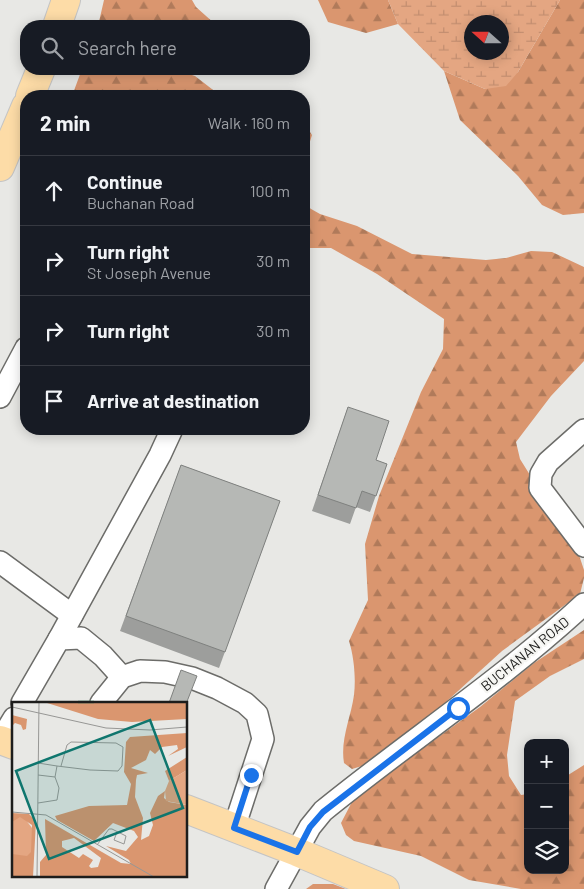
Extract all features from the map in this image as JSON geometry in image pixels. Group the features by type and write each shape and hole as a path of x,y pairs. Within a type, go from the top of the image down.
{"main road":[{"path":"59,20 66,0"},
{"path":"32,90 39,75"},
{"path":"0,167 20,120"},
{"path":"188,810 297,852 385,889"}],"street":[{"path":"0,397 20,359"},
{"path":"23,702 59,639 169,435"},
{"path":"582,436 548,462 541,474 540,488 584,546"},
{"path":"0,562 72,615"},
{"name":"BUCHANAN ROAD","path":"276,889 310,827 323,812 472,698 556,630 584,604"},
{"path":"59,639 82,638 103,656 122,677"},
{"path":"102,702 122,677 140,671 165,672 192,678 217,688 245,703 258,714 262,740 234,828"}],"green space":[{"path":"104,0 192,0 196,7 211,20 99,20"},
{"path":"318,0 388,0 398,24 366,33 328,22"},
{"path":"388,0 560,0 518,72 506,86 485,89 444,71 398,24"},
{"path":"560,0 584,0 584,213 563,215 542,205 518,176 460,120 444,71 485,89 518,72"},
{"path":"80,75 192,75 213,90 74,90"},
{"path":"310,208 320,214 357,226 412,254 486,260 506,258 531,251 552,252 584,267 584,361 551,396 516,442 520,459 578,552 584,570 580,594 502,651 402,742 375,762 352,769 344,763 343,754 355,688 355,675 349,641 368,600 365,544 379,496 421,392 443,349 444,319 377,274 331,248 310,248"},
{"path":"584,630 584,659 550,676 515,701 507,755 509,776 521,795 524,795 524,874 569,874 569,774 584,765 584,889 521,889 469,880 421,856 354,841 346,835 341,823 354,798 480,707 534,663"},
{"path":"313,884 333,884 346,889 306,889"}],"building":[{"path":"348,407 389,421 376,460 387,464 376,496 362,491 356,508 318,495"},
{"path":"181,465 280,501 225,652 126,616"},
{"path":"181,670 197,676 187,702 169,702"}],"route":[{"path":"251,775 234,828 297,852 310,827 323,812 345,793 458,708"}]}
